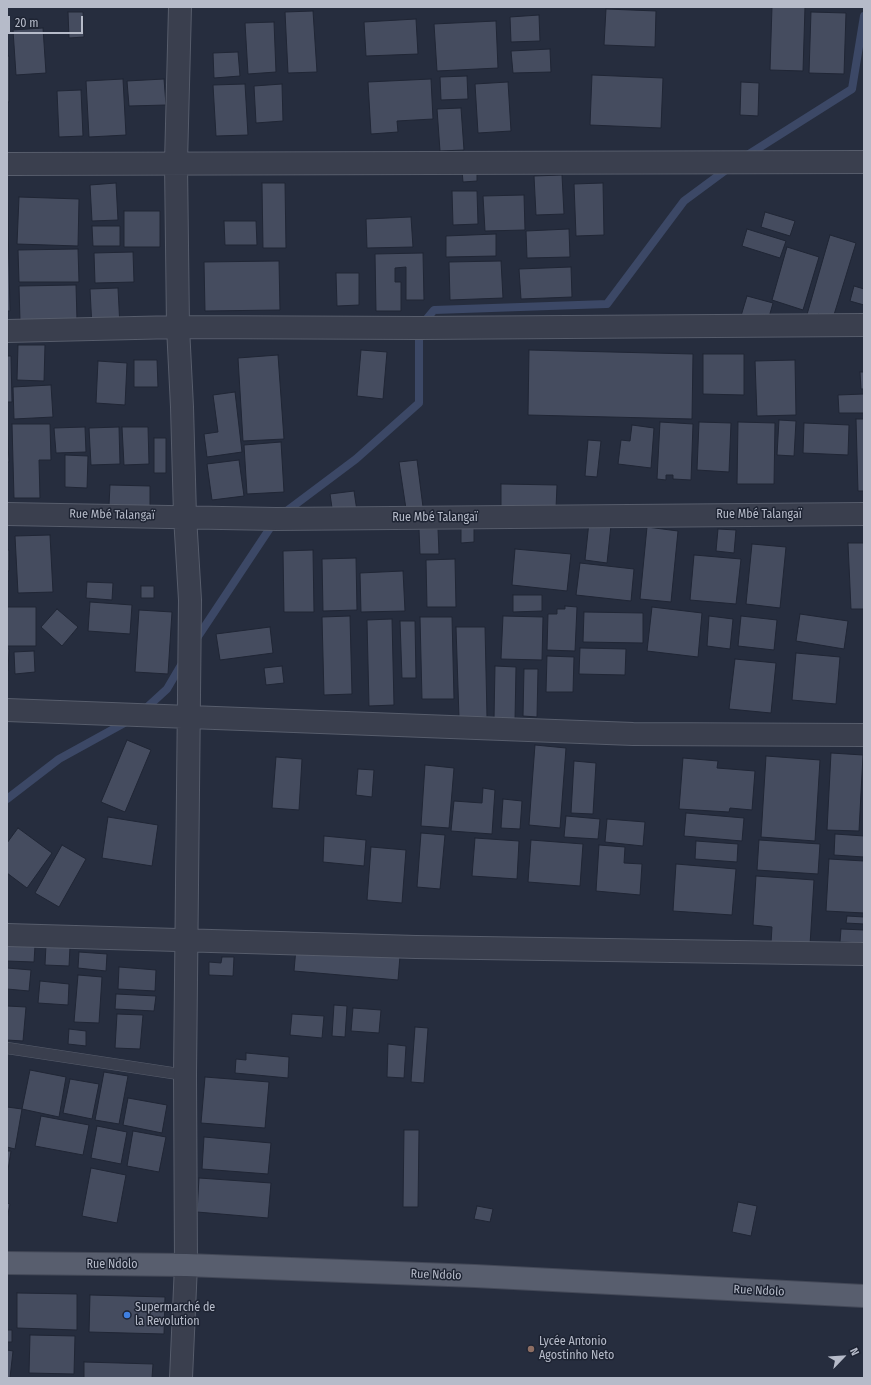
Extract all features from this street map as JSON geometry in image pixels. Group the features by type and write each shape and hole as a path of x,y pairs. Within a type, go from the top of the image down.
{"main road":[{"name":"Rue Ndolo","path":"7,1263 186,1265 475,1276 864,1296"}],"street":[{"path":"180,7 176,163 178,328 182,407 184,516 190,600 185,1075 186,1265 181,1378"},
{"path":"7,164 864,162"},
{"path":"7,331 178,328 864,325"},
{"name":"Rue Mbé Talangaï","path":"7,514 184,516 276,519 864,514"},
{"path":"7,710 633,734 864,735"},
{"path":"7,935 416,947 864,954"}],"lane":[{"path":"7,1048 185,1075"}],"building":[{"path":"772,7 805,7 803,71 770,70"},
{"path":"606,9 656,11 655,47 604,45"},
{"path":"313,11 317,72 288,73 285,12"},
{"path":"68,12 83,12 84,37 69,38"},
{"path":"811,12 846,13 844,74 809,73"},
{"path":"539,15 540,41 511,42 510,17"},
{"path":"416,19 418,54 366,56 364,22"},
{"path":"496,21 498,68 437,71 434,24"},
{"path":"274,22 276,72 248,74 245,23"},
{"path":"43,28 46,73 16,75 13,30"},
{"path":"550,49 551,72 513,73 511,51"},
{"path":"238,52 240,76 214,78 213,53"},
{"path":"7,56 9,56 9,102 7,102"},
{"path":"592,75 663,78 661,128 590,125"},
{"path":"467,76 468,99 441,100 440,77"},
{"path":"123,79 126,135 89,137 86,81"},
{"path":"164,79 166,105 129,106 127,81"},
{"path":"431,79 433,119 397,121 398,132 371,134 368,82"},
{"path":"508,82 511,131 478,133 475,84"},
{"path":"741,82 759,83 758,116 740,115"},
{"path":"245,84 248,135 216,136 213,85"},
{"path":"282,84 283,121 256,123 254,86"},
{"path":"81,90 83,136 59,137 57,91"},
{"path":"461,108 464,150 440,151 437,109"},
{"path":"477,169 477,181 463,182 462,170"},
{"path":"562,175 564,214 536,215 534,176"},
{"path":"7,179 10,311 7,311"},
{"path":"116,183 118,220 92,221 90,185"},
{"path":"262,183 285,183 286,248 263,248"},
{"path":"603,183 604,235 576,236 574,184"},
{"path":"452,191 477,191 478,224 453,225"},
{"path":"524,195 525,230 485,231 483,196"},
{"path":"19,197 79,199 78,246 17,244"},
{"path":"124,211 160,211 160,247 124,247"},
{"path":"765,212 795,221 790,236 761,227"},
{"path":"411,217 413,247 367,248 366,219"},
{"path":"224,221 256,221 257,245 225,245"},
{"path":"92,226 120,226 120,246 93,246"},
{"path":"569,229 570,257 527,258 526,231"},
{"path":"747,229 786,241 780,258 742,246"},
{"path":"496,234 496,256 446,257 446,236"},
{"path":"830,235 856,243 833,318 818,314 816,321 806,318"},
{"path":"787,247 819,257 803,310 772,300"},
{"path":"78,249 79,282 19,282 18,250"},
{"path":"133,252 134,282 95,283 94,253"},
{"path":"423,253 424,300 406,300 406,267 395,268 395,282 401,282 401,311 376,311 375,254"},
{"path":"279,261 280,310 205,311 204,262"},
{"path":"501,261 503,298 450,300 449,262"},
{"path":"571,267 572,297 521,299 519,269"},
{"path":"336,273 359,273 359,305 337,306"},
{"path":"76,285 77,320 20,321 19,286"},
{"path":"854,286 864,289 864,305 850,301"},
{"path":"118,288 120,327 92,328 90,289"},
{"path":"747,296 773,303 767,324 741,316"},
{"path":"18,345 45,345 44,381 17,380"},
{"path":"361,350 387,352 383,399 357,396"},
{"path":"529,350 693,354 692,419 528,415"},
{"path":"703,354 744,354 744,395 703,394"},
{"path":"278,355 284,439 243,441 238,358"},
{"path":"7,356 11,356 12,402 7,402"},
{"path":"134,360 157,360 158,387 134,387"},
{"path":"795,360 796,415 757,416 755,361"},
{"path":"98,361 127,363 125,405 96,403"},
{"path":"860,372 864,372 864,389 861,389"},
{"path":"51,385 53,417 14,419 13,387"},
{"path":"235,392 242,452 207,457 204,434 218,432 213,395"},
{"path":"864,394 864,413 839,413 838,395"},
{"path":"856,419 864,419 864,491 858,491"},
{"path":"779,420 796,421 794,456 777,455"},
{"path":"660,422 693,424 691,480 673,479 673,475 666,475 666,480 657,479"},
{"path":"699,422 731,423 729,472 697,470"},
{"path":"738,422 775,423 774,484 737,484"},
{"path":"804,423 849,425 848,455 803,453"},
{"path":"12,424 50,424 51,460 39,460 40,498 14,498"},
{"path":"7,425 9,462 7,462"},
{"path":"632,425 654,428 651,468 618,464 621,440 630,441"},
{"path":"85,427 86,452 56,453 54,428"},
{"path":"119,427 120,464 91,465 89,428"},
{"path":"122,427 148,427 149,464 124,465"},
{"path":"154,438 166,438 166,473 154,473"},
{"path":"588,440 601,441 597,477 585,476"},
{"path":"281,442 284,492 247,494 244,445"},
{"path":"65,455 88,456 87,488 65,487"},
{"path":"239,460 244,496 212,500 207,464"},
{"path":"417,460 423,507 406,509 399,462"},
{"path":"501,484 557,485 556,508 501,507"},
{"path":"110,485 150,486 150,506 109,505"},
{"path":"354,491 357,511 333,515 330,494"},
{"path":"589,522 611,525 607,563 585,560"},
{"path":"474,527 474,542 461,543 461,528"},
{"path":"647,527 678,531 671,602 640,599"},
{"path":"419,529 438,529 439,554 420,554"},
{"path":"718,529 736,530 734,553 716,551"},
{"path":"50,535 53,592 18,593 15,536"},
{"path":"848,543 864,543 864,609 851,609"},
{"path":"752,544 786,547 780,608 746,604"},
{"path":"515,549 571,554 567,591 512,585"},
{"path":"7,550 9,550 9,571 7,571"},
{"path":"313,550 314,612 284,612 283,551"},
{"path":"694,555 741,559 736,604 690,600"},
{"path":"356,558 357,610 323,611 322,559"},
{"path":"455,559 456,607 427,607 426,560"},
{"path":"580,563 634,569 631,601 576,595"},
{"path":"403,571 405,611 361,612 360,573"},
{"path":"87,582 113,583 112,600 86,598"},
{"path":"141,586 154,586 154,598 141,598"},
{"path":"513,595 542,595 542,611 513,612"},
{"path":"90,602 132,605 130,634 88,631"},
{"path":"565,606 577,607 575,651 547,650 548,614 557,614 557,609 565,609"},
{"path":"7,607 36,607 36,646 7,646"},
{"path":"652,607 702,613 698,657 647,651"},
{"path":"57,609 78,627 62,646 41,627"},
{"path":"139,610 172,612 168,674 135,672"},
{"path":"584,612 643,613 643,643 583,642"},
{"path":"800,614 848,621 844,649 796,641"},
{"path":"350,616 352,694 324,695 322,617"},
{"path":"503,616 543,617 542,660 501,659"},
{"path":"709,616 733,619 730,649 707,646"},
{"path":"741,616 777,620 774,650 738,646"},
{"path":"420,617 452,617 454,699 422,699"},
{"path":"392,619 394,705 369,706 367,620"},
{"path":"400,621 415,621 416,678 402,678"},
{"path":"270,627 273,653 220,660 216,634"},
{"path":"456,627 485,627 487,717 459,718"},
{"path":"580,648 626,649 625,675 579,674"},
{"path":"7,649 9,649 8,671 7,671"},
{"path":"34,651 35,672 15,674 14,652"},
{"path":"796,653 840,657 836,704 792,700"},
{"path":"547,656 574,657 573,692 546,692"},
{"path":"735,659 776,663 771,713 729,709"},
{"path":"282,666 284,683 266,685 264,668"},
{"path":"495,666 516,667 515,720 494,719"},
{"path":"524,669 538,669 537,717 523,716"},
{"path":"127,740 151,750 125,812 101,802"},
{"path":"535,745 566,748 560,828 529,825"},
{"path":"831,753 863,755 859,831 827,830"},
{"path":"766,756 820,760 815,841 761,837"},
{"path":"276,757 302,759 299,810 272,808"},
{"path":"683,758 718,761 717,768 755,771 752,810 730,808 729,812 679,809"},
{"path":"574,761 596,763 593,814 571,813"},
{"path":"425,765 454,768 449,828 421,826"},
{"path":"358,769 374,770 372,797 356,795"},
{"path":"483,788 495,790 492,834 451,831 454,801 482,803"},
{"path":"503,799 522,801 520,829 501,828"},
{"path":"686,813 744,818 742,841 684,836"},
{"path":"566,816 600,819 598,839 564,837"},
{"path":"108,817 158,825 152,866 102,858"},
{"path":"607,819 645,822 643,846 605,842"},
{"path":"18,828 52,853 27,888 7,873 7,843"},
{"path":"421,833 445,835 440,889 417,887"},
{"path":"835,834 864,836 864,857 834,855"},
{"path":"324,836 366,840 364,866 323,862"},
{"path":"475,838 519,841 517,879 472,876"},
{"path":"531,840 583,844 580,886 528,882"},
{"path":"759,840 820,844 818,874 757,870"},
{"path":"696,841 738,844 737,862 695,859"},
{"path":"62,845 86,859 59,907 35,893"},
{"path":"599,845 625,847 624,863 642,864 640,895 596,891"},
{"path":"371,847 406,850 402,903 367,900"},
{"path":"829,859 864,861 864,913 826,911"},
{"path":"676,864 736,869 732,915 673,911"},
{"path":"756,876 814,880 810,945 771,943 772,927 753,925"},
{"path":"847,916 864,917 864,924 846,923"},
{"path":"841,929 864,930 864,943 840,942"},
{"path":"7,944 35,946 34,962 7,961"},
{"path":"46,945 70,947 69,966 45,965"},
{"path":"296,948 400,956 398,980 294,971"},
{"path":"79,952 107,954 106,971 78,968"},
{"path":"222,957 234,957 233,976 209,975 209,962 221,963"},
{"path":"119,967 156,970 155,991 118,989"},
{"path":"7,968 31,970 29,991 7,989"},
{"path":"78,975 102,977 99,1023 74,1022"},
{"path":"40,981 69,984 68,1005 38,1003"},
{"path":"116,994 156,996 154,1011 115,1009"},
{"path":"334,1005 347,1006 345,1037 332,1036"},
{"path":"7,1006 26,1007 23,1041 7,1040"},
{"path":"353,1008 381,1010 379,1033 351,1031"},
{"path":"117,1014 143,1015 140,1049 115,1048"},
{"path":"292,1014 324,1016 322,1038 290,1035"},
{"path":"415,1027 428,1028 424,1083 411,1082"},
{"path":"69,1029 86,1031 86,1046 68,1044"},
{"path":"388,1044 406,1046 404,1078 387,1077"},
{"path":"246,1053 289,1057 288,1078 235,1073 236,1059 246,1060"},
{"path":"30,1070 66,1077 59,1117 22,1109"},
{"path":"104,1072 128,1076 119,1124 95,1120"},
{"path":"205,1077 269,1082 265,1128 201,1123"},
{"path":"70,1079 99,1084 92,1119 63,1113"},
{"path":"128,1098 167,1105 162,1133 123,1125"},
{"path":"7,1107 22,1109 15,1149 7,1147"},
{"path":"41,1116 89,1125 83,1155 35,1146"},
{"path":"97,1126 127,1132 121,1164 91,1158"},
{"path":"404,1130 419,1130 418,1207 403,1207"},
{"path":"133,1131 166,1137 159,1172 127,1166"},
{"path":"204,1137 271,1143 268,1174 202,1169"},
{"path":"7,1151 11,1151 8,1170 7,1169"},
{"path":"91,1168 126,1175 117,1223 82,1216"},
{"path":"199,1178 271,1183 268,1218 197,1212"},
{"path":"738,1202 757,1206 751,1236 732,1232"},
{"path":"7,1203 10,1204 7,1219"},
{"path":"477,1206 493,1209 490,1222 474,1219"},
{"path":"17,1293 77,1294 77,1330 17,1328"},
{"name":"Supermarché de la Revolution","path":"90,1295 165,1297 164,1334 89,1332"},
{"path":"7,1330 12,1330 12,1342 7,1342"},
{"path":"30,1335 75,1336 74,1374 29,1373"},
{"path":"7,1350 13,1351 10,1378 7,1378"},
{"path":"84,1362 153,1364 152,1378 84,1378"}],"waterway":[{"path":"746,156 852,89 864,16"},
{"path":"195,641 276,519 356,459 419,403 419,328 434,310 607,304 684,201 730,167"},
{"path":"143,711 167,689 184,660"},
{"path":"7,799 59,759 128,721"}],"place":[{"name":"Supermarché de la Revolution","path":"127,1315"},
{"name":"Lycée Antonio Agostinho Neto","path":"531,1349"}]}
